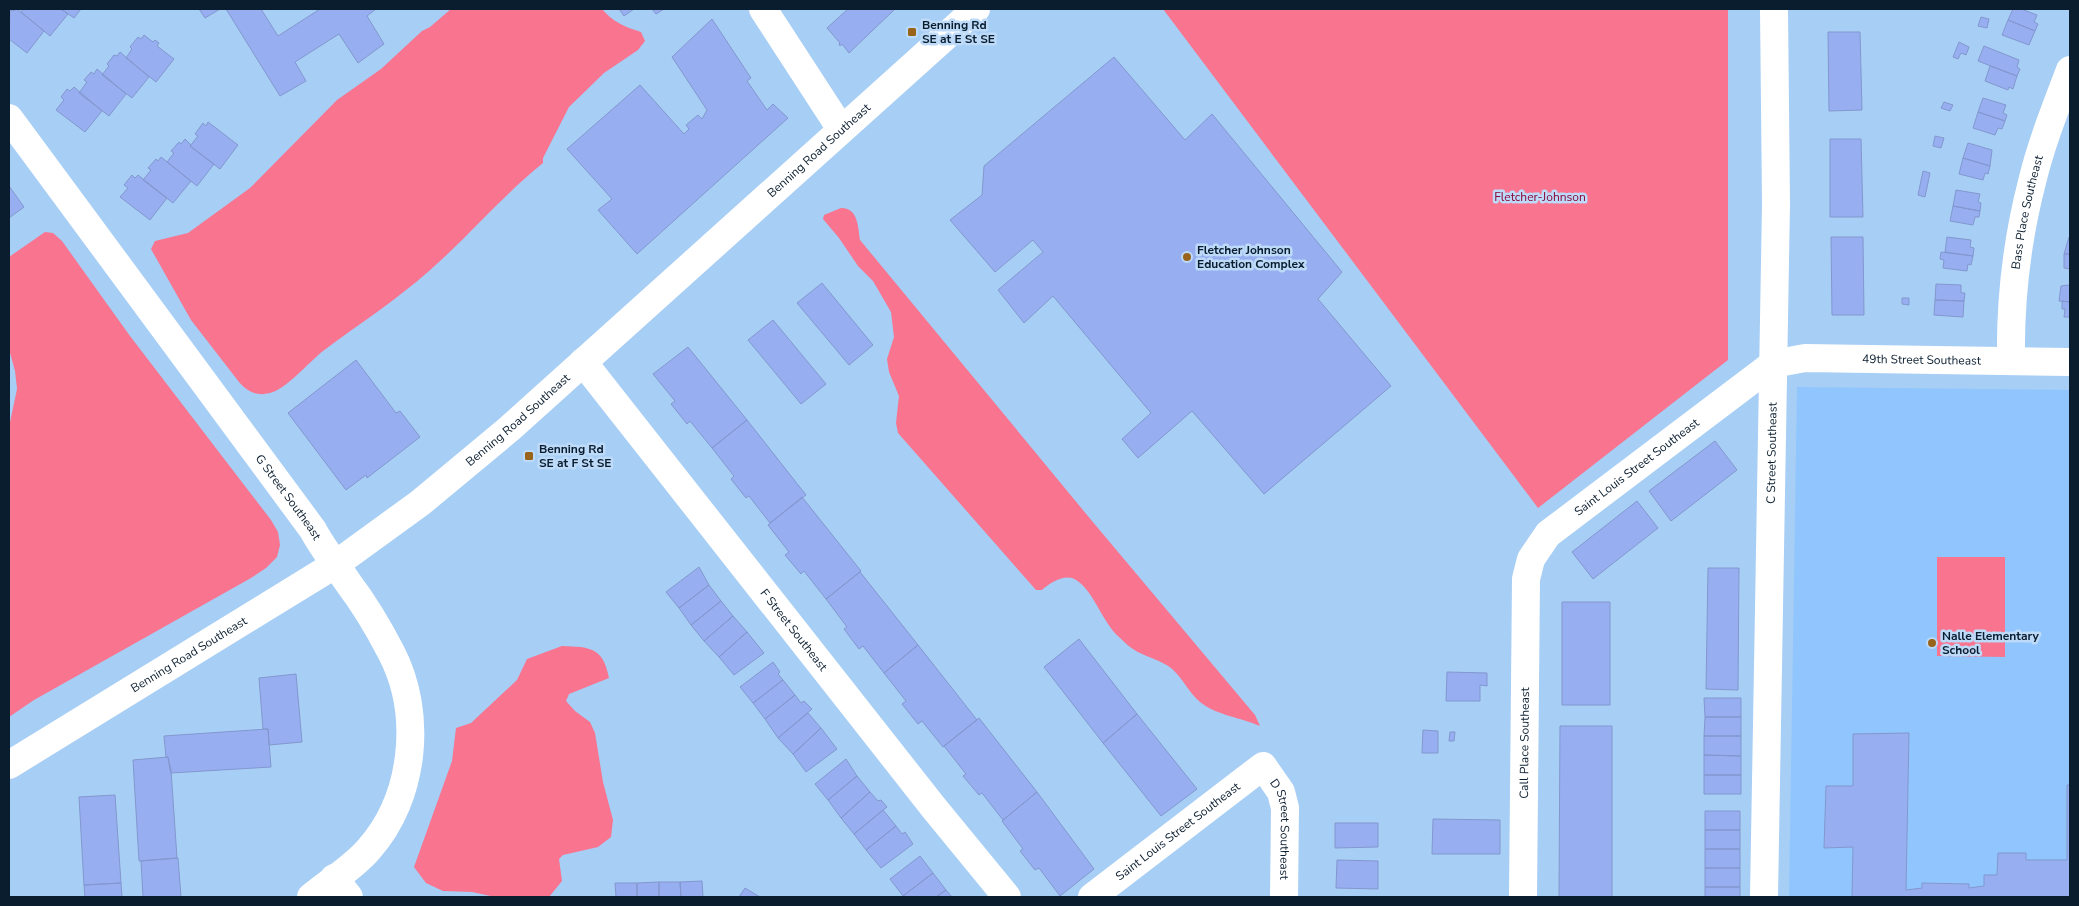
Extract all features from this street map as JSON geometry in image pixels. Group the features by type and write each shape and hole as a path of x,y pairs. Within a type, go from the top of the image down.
{"street":[{"path":"763,9 841,129"},
{"name":"Benning Road Southeast","path":"9,766 336,564 420,503 472,461 976,9"},
{"name":"C Street Southeast","path":"1764,897 1776,214 1774,9"},
{"name":"Bass Place Southeast","path":"2011,361 2014,287 2025,208 2042,146 2070,70"},
{"name":"G Street Southeast","path":"9,118 294,504 356,594 398,666 409,705 410,740 404,782 397,803 386,826 363,855 342,888 310,897"},
{"name":"49th Street Southeast","path":"1773,364 1805,358 2070,362"},
{"name":"F Street Southeast","path":"583,362 928,801 1008,897"},
{"name":"Saint Louis Street Southeast","path":"1526,588 1526,579 1531,559 1548,534 1773,364"},
{"name":"Call Place Southeast","path":"1523,897 1526,588"},
{"name":"Saint Louis Street Southeast","path":"1092,897 1263,766"},
{"name":"D Street Southeast","path":"1263,766 1281,792 1285,808 1284,897"}],"shaded area":[{"name":"Nalle Elementary School","path":"1797,387 2070,390 2070,897 1789,897"}],"green space":[{"path":"451,9 602,9 620,24 641,32 645,41 638,50 604,73 569,107 543,158 543,163 429,271 323,351 292,380 279,389 273,392 258,394 246,389 191,320 151,249 155,241 188,233 250,188 337,100 381,69 422,31 430,27"},
{"name":"Fletcher-Johnson","path":"1163,9 1728,9 1728,360 1538,508"},
{"path":"841,208 847,209 854,214 858,224 860,240 1255,715 1260,726 1207,707 1196,698 1171,668 1160,661 1137,652 1129,646 1113,631 1088,591 1076,580 1063,578 1042,590 1036,590 898,433 896,423 899,396 889,372 887,359 894,337 891,312 873,281 858,266 823,219 824,215"},
{"path":"45,232 53,233 62,241 130,336 271,520 278,532 280,545 277,557 266,568 251,578 34,700 9,717 9,427 17,389 15,371 9,349 9,257"},
{"path":"1937,557 2005,557 2005,657 1937,656"},
{"path":"562,646 588,648 594,651 603,660 609,678 569,694 566,701 575,711 590,722 595,733 603,782 613,820 611,837 598,847 563,855 559,859 562,881 549,897 495,897 472,892 443,891 426,883 414,867 452,761 456,728 471,723 517,680 527,659"}],"building":[{"path":"10,9 12,11 17,9 44,31 27,53 9,39"},
{"path":"23,9 61,9 68,14 50,36 21,12"},
{"path":"61,9 81,9 74,18"},
{"path":"199,9 220,9 205,18"},
{"path":"226,9 261,9 278,36 320,9 376,9 367,16 384,44 358,63 339,34 295,62 306,81 280,96"},
{"path":"619,9 634,9 624,16"},
{"path":"652,9 664,9 656,14"},
{"path":"848,9 895,9 849,53 842,44 840,46 840,43 827,28"},
{"path":"2013,9 2021,9 2037,15 2034,22 2038,24 2035,31 2008,20"},
{"path":"1981,17 1989,19 1987,28 1978,26"},
{"path":"712,19 751,78 747,81 767,110 773,104 788,118 637,254 598,210 612,199 567,149 640,85 684,134 689,129 686,125 698,115 702,119 707,110 672,57"},
{"path":"2008,20 2035,31 2029,45 2002,35"},
{"path":"1828,32 1860,32 1862,110 1829,111"},
{"path":"144,35 153,42 155,40 159,43 157,46 174,59 156,82 126,58 132,49 130,47 138,37 141,39"},
{"path":"1959,42 1969,47 1966,55 1961,53 1958,59 1953,57"},
{"path":"1984,46 2019,60 2017,67 2020,69 2017,76 1978,61"},
{"path":"120,52 149,77 132,98 102,75 114,55 117,56"},
{"path":"1114,57 1185,140 1212,114 1342,272 1318,299 1391,386 1264,494 1192,411 1138,458 1122,439 1151,413 1053,296 1024,323 998,290 1043,252 1033,240 995,272 950,220 982,195 984,166"},
{"path":"1990,66 2017,76 2013,89 2009,87 2008,90 1985,81"},
{"path":"97,69 126,94 109,116 79,93 87,82 84,80 91,72 94,74"},
{"path":"74,87 102,111 85,132 56,110 64,100 61,97 67,89 70,91"},
{"path":"1983,98 2006,105 2003,113 2007,115 2005,121 1978,112"},
{"path":"1944,102 1953,105 1950,111 1941,108"},
{"path":"1978,112 2005,121 2002,129 1998,128 1995,135 1973,128"},
{"path":"208,122 238,145 220,169 190,146 198,136 195,134 203,123 206,126"},
{"path":"1935,136 1944,138 1941,148 1933,146"},
{"path":"185,139 190,146 214,164 197,186 167,162 174,153 171,151 179,142 181,144"},
{"path":"1830,139 1861,139 1863,217 1830,217"},
{"path":"1968,143 1992,150 1990,166 1963,158"},
{"path":"161,157 191,181 173,203 143,180 151,170 148,168 156,159 158,161"},
{"path":"1963,158 1990,166 1988,174 1985,173 1983,180 1959,174"},
{"path":"1923,171 1930,173 1925,197 1918,195"},
{"path":"132,175 135,178 138,175 167,198 150,220 120,197 128,188 124,185"},
{"path":"9,186 24,207 9,218"},
{"path":"1956,190 1980,194 1978,202 1981,203 1980,211 1953,206"},
{"path":"1953,206 1980,211 1979,217 1975,217 1973,225 1950,221"},
{"path":"1831,237 1863,237 1864,315 1832,315"},
{"path":"1947,237 1971,240 1970,247 1974,248 1973,256 1945,252"},
{"path":"2069,237 2070,254 2064,254"},
{"path":"1941,252 1973,256 1971,265 1968,264 1967,271 1943,268 1944,260 1940,259"},
{"path":"2064,254 2070,254 2070,269 2064,268"},
{"path":"822,283 873,345 849,365 797,303"},
{"path":"1936,284 1961,285 1961,293 1965,293 1964,301 1935,300"},
{"path":"2061,286 2070,286 2070,302 2059,301"},
{"path":"1902,298 1909,298 1909,305 1902,304"},
{"path":"1935,300 1964,301 1963,317 1934,315"},
{"path":"2062,301 2070,302 2070,317 2064,317 2065,309 2062,309"},
{"path":"773,320 826,384 801,404 748,340"},
{"path":"688,347 747,420 712,448 690,421 687,424 671,404 675,401 653,374"},
{"path":"356,360 396,413 400,411 420,437 367,478 366,475 346,490 288,413"},
{"path":"747,420 806,495 770,523 749,496 746,498 731,479 734,476 712,448"},
{"path":"1715,441 1737,470 1671,521 1649,491"},
{"path":"802,497 861,571 826,599 804,571 801,574 785,555 789,552 768,525"},
{"path":"1637,501 1658,528 1593,579 1572,552"},
{"path":"699,567 709,585 679,608 666,592"},
{"path":"1708,568 1739,568 1738,690 1706,689"},
{"path":"860,572 918,645 884,673 863,646 859,649 844,629 847,627 826,599"},
{"path":"709,585 721,601 691,625 679,608"},
{"path":"721,601 733,616 704,641 691,625"},
{"path":"1562,602 1610,602 1610,705 1562,705"},
{"path":"733,616 747,632 719,657 704,641"},
{"path":"747,632 764,653 734,675 719,657"},
{"path":"1079,639 1137,714 1103,743 1044,667"},
{"path":"918,645 977,720 943,747 922,721 918,724 902,704 906,701 884,673"},
{"path":"773,662 783,680 753,703 740,687"},
{"path":"1447,672 1487,673 1487,686 1480,685 1480,701 1446,701"},
{"path":"296,674 302,742 269,745 268,729 263,729 259,678"},
{"path":"783,680 795,695 765,719 753,703"},
{"path":"795,695 801,703 804,701 812,709 778,738 765,719"},
{"path":"1704,698 1741,698 1741,717 1705,717"},
{"path":"808,713 821,728 793,754 778,738"},
{"path":"1137,714 1197,789 1161,816 1103,743"},
{"path":"1705,717 1741,717 1741,736 1704,736"},
{"path":"979,718 1037,792 1003,820 982,793 979,795 963,776 966,774 944,746"},
{"path":"1560,726 1612,726 1612,897 1559,897"},
{"path":"821,728 837,749 806,772 793,754"},
{"path":"268,729 271,767 171,773 168,757 166,757 164,736"},
{"path":"1423,730 1438,731 1438,753 1422,753"},
{"path":"1450,732 1455,732 1454,741 1449,741"},
{"path":"1909,733 1906,890 1922,888 1922,883 1969,884 1969,888 1984,886 1984,875 1997,875 1998,853 2026,853 2026,860 2067,860 2067,785 2070,785 2070,897 1852,897 1853,847 1824,848 1826,786 1853,786 1853,734"},
{"path":"1704,736 1741,736 1741,756 1704,755"},
{"path":"1704,755 1741,756 1741,775 1704,775"},
{"path":"168,757 171,770 177,858 139,861 133,760"},
{"path":"846,759 857,776 828,800 815,784"},
{"path":"1704,775 1741,775 1741,794 1704,794"},
{"path":"857,776 870,792 841,818 828,800"},
{"path":"870,792 887,807 854,834 841,818"},
{"path":"1037,792 1094,869 1060,896 1039,868 1035,870 1020,851 1023,849 1002,821"},
{"path":"115,795 121,883 84,885 79,797"},
{"path":"883,810 896,826 866,850 854,834"},
{"path":"1705,811 1740,811 1740,830 1705,830"},
{"path":"1433,819 1500,820 1500,854 1432,854"},
{"path":"1335,823 1378,823 1378,847 1335,848"},
{"path":"896,826 902,834 905,832 913,844 881,868 866,850"},
{"path":"1705,830 1740,830 1740,849 1705,849"},
{"path":"1705,849 1740,849 1740,868 1705,868"},
{"path":"920,856 933,873 903,896 890,879"},
{"path":"178,858 181,897 143,897 141,861"},
{"path":"1337,860 1378,861 1378,889 1336,888"},
{"path":"1705,868 1740,868 1740,887 1705,887"},
{"path":"933,873 946,890 936,897 903,896"},
{"path":"702,881 703,897 681,897 680,882"},
{"path":"659,882 659,897 637,897 637,883"},
{"path":"659,882 680,882 681,897 659,897"},
{"path":"121,883 122,897 85,897 84,885"},
{"path":"615,883 637,883 637,897 616,897"},
{"path":"1705,887 1740,887 1740,897 1705,897"},
{"path":"745,888 760,897 739,897"},
{"path":"946,890 952,897 936,897"}],"place":[{"name":"Benning Rd SE at E St SE","path":"912,32"},
{"name":"Fletcher Johnson Education Complex","path":"1187,257"},
{"name":"Benning Rd SE at F St SE","path":"529,456"},
{"name":"Nalle Elementary School","path":"1932,643"}]}
